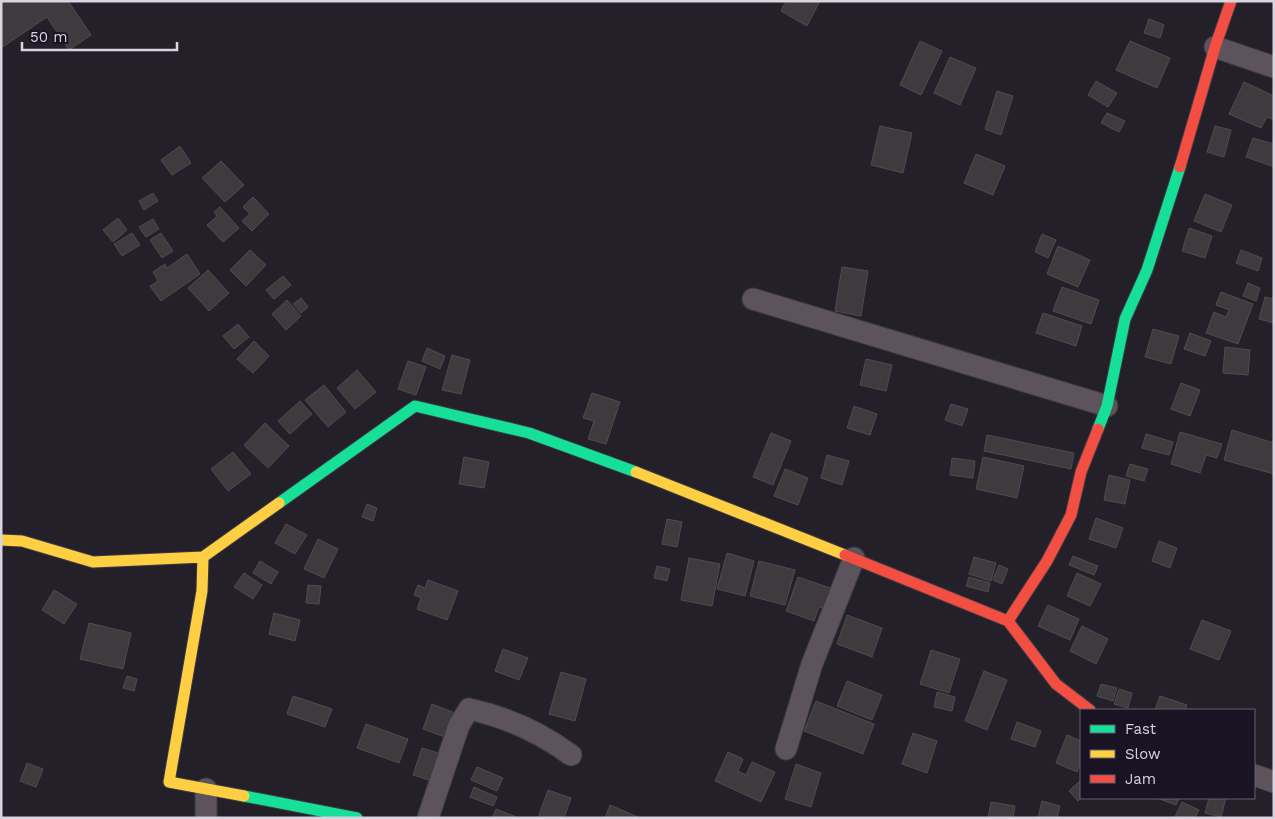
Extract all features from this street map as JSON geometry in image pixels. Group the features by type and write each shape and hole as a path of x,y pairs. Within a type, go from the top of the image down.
{"street":[{"path":"1008,621 1047,561 1071,515 1081,472 1107,406 1126,319 1147,270 1167,211 1215,47 1231,1"},
{"path":"1215,47 1274,67"},
{"path":"753,299 1107,406"},
{"path":"1,540 22,541 93,562 203,557 415,406 529,433 694,493 1008,621 1056,684 1089,709"},
{"path":"203,557 202,591 169,782 357,818"},
{"path":"786,748 812,664 854,558"},
{"path":"428,818 459,725 469,710 497,715 557,745 571,755"},
{"path":"1255,775 1274,782"},
{"path":"206,789 206,818"}],"building":[{"path":"1,1 68,1 91,35 69,50 47,17 1,48"},
{"path":"786,1 820,1 807,26 781,11"},
{"path":"1149,19 1164,25 1160,38 1144,33"},
{"path":"920,41 942,51 921,95 900,85"},
{"path":"1130,41 1170,58 1157,88 1116,70"},
{"path":"950,57 976,68 960,105 934,93"},
{"path":"1096,81 1117,93 1108,107 1088,95"},
{"path":"1244,82 1274,96 1274,120 1267,117 1261,128 1229,114"},
{"path":"997,91 1013,96 1001,135 985,129"},
{"path":"1107,113 1125,121 1119,132 1101,123"},
{"path":"880,126 912,133 903,173 871,165"},
{"path":"1215,126 1231,130 1224,157 1207,152"},
{"path":"1253,138 1274,144 1274,167 1246,157"},
{"path":"180,146 191,163 172,175 161,160"},
{"path":"976,154 1005,166 993,195 964,183"},
{"path":"221,161 244,185 225,202 202,178"},
{"path":"153,193 158,201 144,210 139,201"},
{"path":"1205,194 1232,205 1221,232 1194,221"},
{"path":"253,197 269,214 252,231 242,221 250,214 243,207"},
{"path":"220,207 239,228 223,242 207,225 217,216 214,212"},
{"path":"118,218 127,230 113,242 103,230"},
{"path":"153,219 159,229 146,237 139,227"},
{"path":"1189,228 1212,236 1205,258 1182,251"},
{"path":"132,233 140,245 122,256 114,244"},
{"path":"161,233 173,251 162,258 150,240"},
{"path":"1042,234 1056,240 1048,258 1035,252"},
{"path":"1058,246 1090,260 1078,287 1047,274"},
{"path":"250,250 266,265 246,286 230,270"},
{"path":"1241,250 1262,258 1258,271 1236,263"},
{"path":"187,254 200,274 161,301 150,286 158,281 153,272 165,264 167,268"},
{"path":"842,267 868,271 861,316 835,311"},
{"path":"208,270 229,293 209,311 188,288"},
{"path":"283,276 291,285 274,299 266,290"},
{"path":"1248,283 1260,288 1256,301 1243,296"},
{"path":"1062,287 1099,300 1091,324 1053,311"},
{"path":"1221,292 1253,304 1238,344 1206,333 1214,312 1226,317 1229,310 1216,305"},
{"path":"1265,297 1274,299 1274,323 1259,319"},
{"path":"301,298 308,307 301,313 293,304"},
{"path":"287,300 301,316 286,330 272,314"},
{"path":"1043,313 1082,326 1076,346 1036,333"},
{"path":"238,324 249,337 234,349 223,336"},
{"path":"1153,329 1179,336 1171,364 1145,357"},
{"path":"1190,333 1211,341 1205,356 1184,349"},
{"path":"254,341 269,356 253,373 237,359"},
{"path":"1225,347 1250,350 1248,375 1223,373"},
{"path":"427,348 445,356 440,369 422,361"},
{"path":"452,355 470,360 461,394 442,390"},
{"path":"866,359 892,365 886,391 860,385"},
{"path":"408,361 426,367 416,395 398,389"},
{"path":"357,370 376,392 355,409 337,388"},
{"path":"1181,383 1200,390 1190,416 1171,409"},
{"path":"324,385 346,412 328,427 305,400"},
{"path":"592,393 620,402 606,444 588,439 594,421 583,418"},
{"path":"300,401 312,414 290,434 278,421"},
{"path":"951,404 968,409 962,426 945,420"},
{"path":"854,406 877,414 870,435 847,428"},
{"path":"265,423 289,446 268,468 244,445"},
{"path":"1232,430 1274,443 1274,474 1224,460"},
{"path":"1180,432 1222,444 1217,458 1206,455 1200,473 1171,464"},
{"path":"771,433 791,441 773,485 753,477"},
{"path":"1146,434 1173,442 1169,455 1142,448"},
{"path":"987,435 1074,453 1071,469 984,451"},
{"path":"233,452 251,474 228,491 211,469"},
{"path":"827,455 849,461 842,485 821,478"},
{"path":"464,457 489,462 484,488 459,484"},
{"path":"983,457 1024,466 1017,498 976,489"},
{"path":"952,458 975,461 973,478 950,475"},
{"path":"1130,464 1148,469 1144,481 1126,476"},
{"path":"785,469 808,478 798,505 774,496"},
{"path":"1109,475 1130,480 1125,504 1104,500"},
{"path":"367,504 377,508 373,521 362,517"},
{"path":"1096,518 1123,528 1116,548 1089,539"},
{"path":"667,519 682,522 677,547 662,544"},
{"path":"286,524 307,535 295,554 275,543"},
{"path":"318,539 338,549 324,578 304,569"},
{"path":"1159,541 1177,548 1170,568 1152,561"},
{"path":"727,553 754,561 745,596 717,589"},
{"path":"1073,556 1098,566 1094,575 1069,565"},
{"path":"974,557 996,563 991,581 969,574"},
{"path":"689,558 720,564 712,606 681,600"},
{"path":"260,561 278,572 271,584 253,573"},
{"path":"759,561 795,570 785,605 750,596"},
{"path":"999,565 1008,569 1002,584 993,580"},
{"path":"657,566 670,569 667,581 654,578"},
{"path":"244,573 262,585 253,599 234,587"},
{"path":"1077,573 1101,584 1090,606 1067,596"},
{"path":"798,577 833,589 826,609 819,607 814,621 786,611"},
{"path":"969,577 990,583 988,592 966,586"},
{"path":"428,580 458,591 447,620 417,609 421,598 414,595 418,585 425,588"},
{"path":"308,585 321,586 319,604 306,603"},
{"path":"54,590 77,604 64,624 42,610"},
{"path":"1048,605 1079,619 1070,640 1038,626"},
{"path":"274,613 300,620 295,641 269,634"},
{"path":"847,615 882,628 872,657 837,644"},
{"path":"1202,620 1231,631 1219,660 1190,649"},
{"path":"89,623 131,633 123,669 80,659"},
{"path":"1082,626 1108,639 1096,664 1070,651"},
{"path":"503,649 528,658 519,680 495,671"},
{"path":"931,650 960,659 949,693 920,684"},
{"path":"984,671 1007,680 987,730 965,721"},
{"path":"561,672 586,679 575,721 549,714"},
{"path":"127,676 137,679 134,691 123,688"},
{"path":"847,681 882,695 872,720 837,706"},
{"path":"1101,684 1117,688 1113,701 1097,696"},
{"path":"1119,689 1132,693 1128,708 1114,704"},
{"path":"937,692 955,697 952,711 934,707"},
{"path":"293,696 332,709 325,727 287,714"},
{"path":"1160,696 1187,705 1185,709 1155,709"},
{"path":"816,701 874,724 863,754 804,731"},
{"path":"432,704 460,715 450,739 423,729"},
{"path":"1017,722 1041,731 1035,747 1011,739"},
{"path":"366,724 408,739 399,763 357,748"},
{"path":"913,733 937,741 927,773 902,764"},
{"path":"1067,735 1080,741 1080,763 1077,772 1056,763"},
{"path":"422,748 441,754 432,781 413,775"},
{"path":"728,752 743,759 738,771 746,775 752,762 775,772 761,802 715,781"},
{"path":"27,763 43,769 36,787 20,781"},
{"path":"796,764 821,773 811,807 785,799"},
{"path":"477,767 503,778 497,791 471,780"},
{"path":"1080,781 1080,799 1078,801 1069,791"},
{"path":"474,787 497,797 493,806 470,797"},
{"path":"548,790 571,798 564,818 538,818"},
{"path":"1160,799 1179,799 1176,805"},
{"path":"1209,799 1226,799 1221,817 1205,813"},
{"path":"1042,801 1060,806 1057,818 1038,818"},
{"path":"991,802 1015,806 1013,818 988,818"},
{"path":"1182,802 1199,810 1195,818 1175,817"},
{"path":"610,805 638,817 638,818 605,818"},
{"path":"496,809 519,818 492,818"}],"traffic: fast":[{"path":"1098,429 1107,406 1125,319 1147,270 1180,167"},
{"path":"279,503 415,406 529,433 636,472"},
{"path":"244,796 357,818"}],"traffic: slow":[{"path":"636,472 845,555"},
{"path":"1,540 22,541 93,562 203,557 279,503"},
{"path":"203,557 202,591 169,782 244,796"}],"traffic: jam":[{"path":"1180,167 1215,47 1231,1"},
{"path":"1089,709 1056,684 1008,621 1047,561 1071,515 1081,472 1098,429"},
{"path":"845,555 1008,621"}]}
